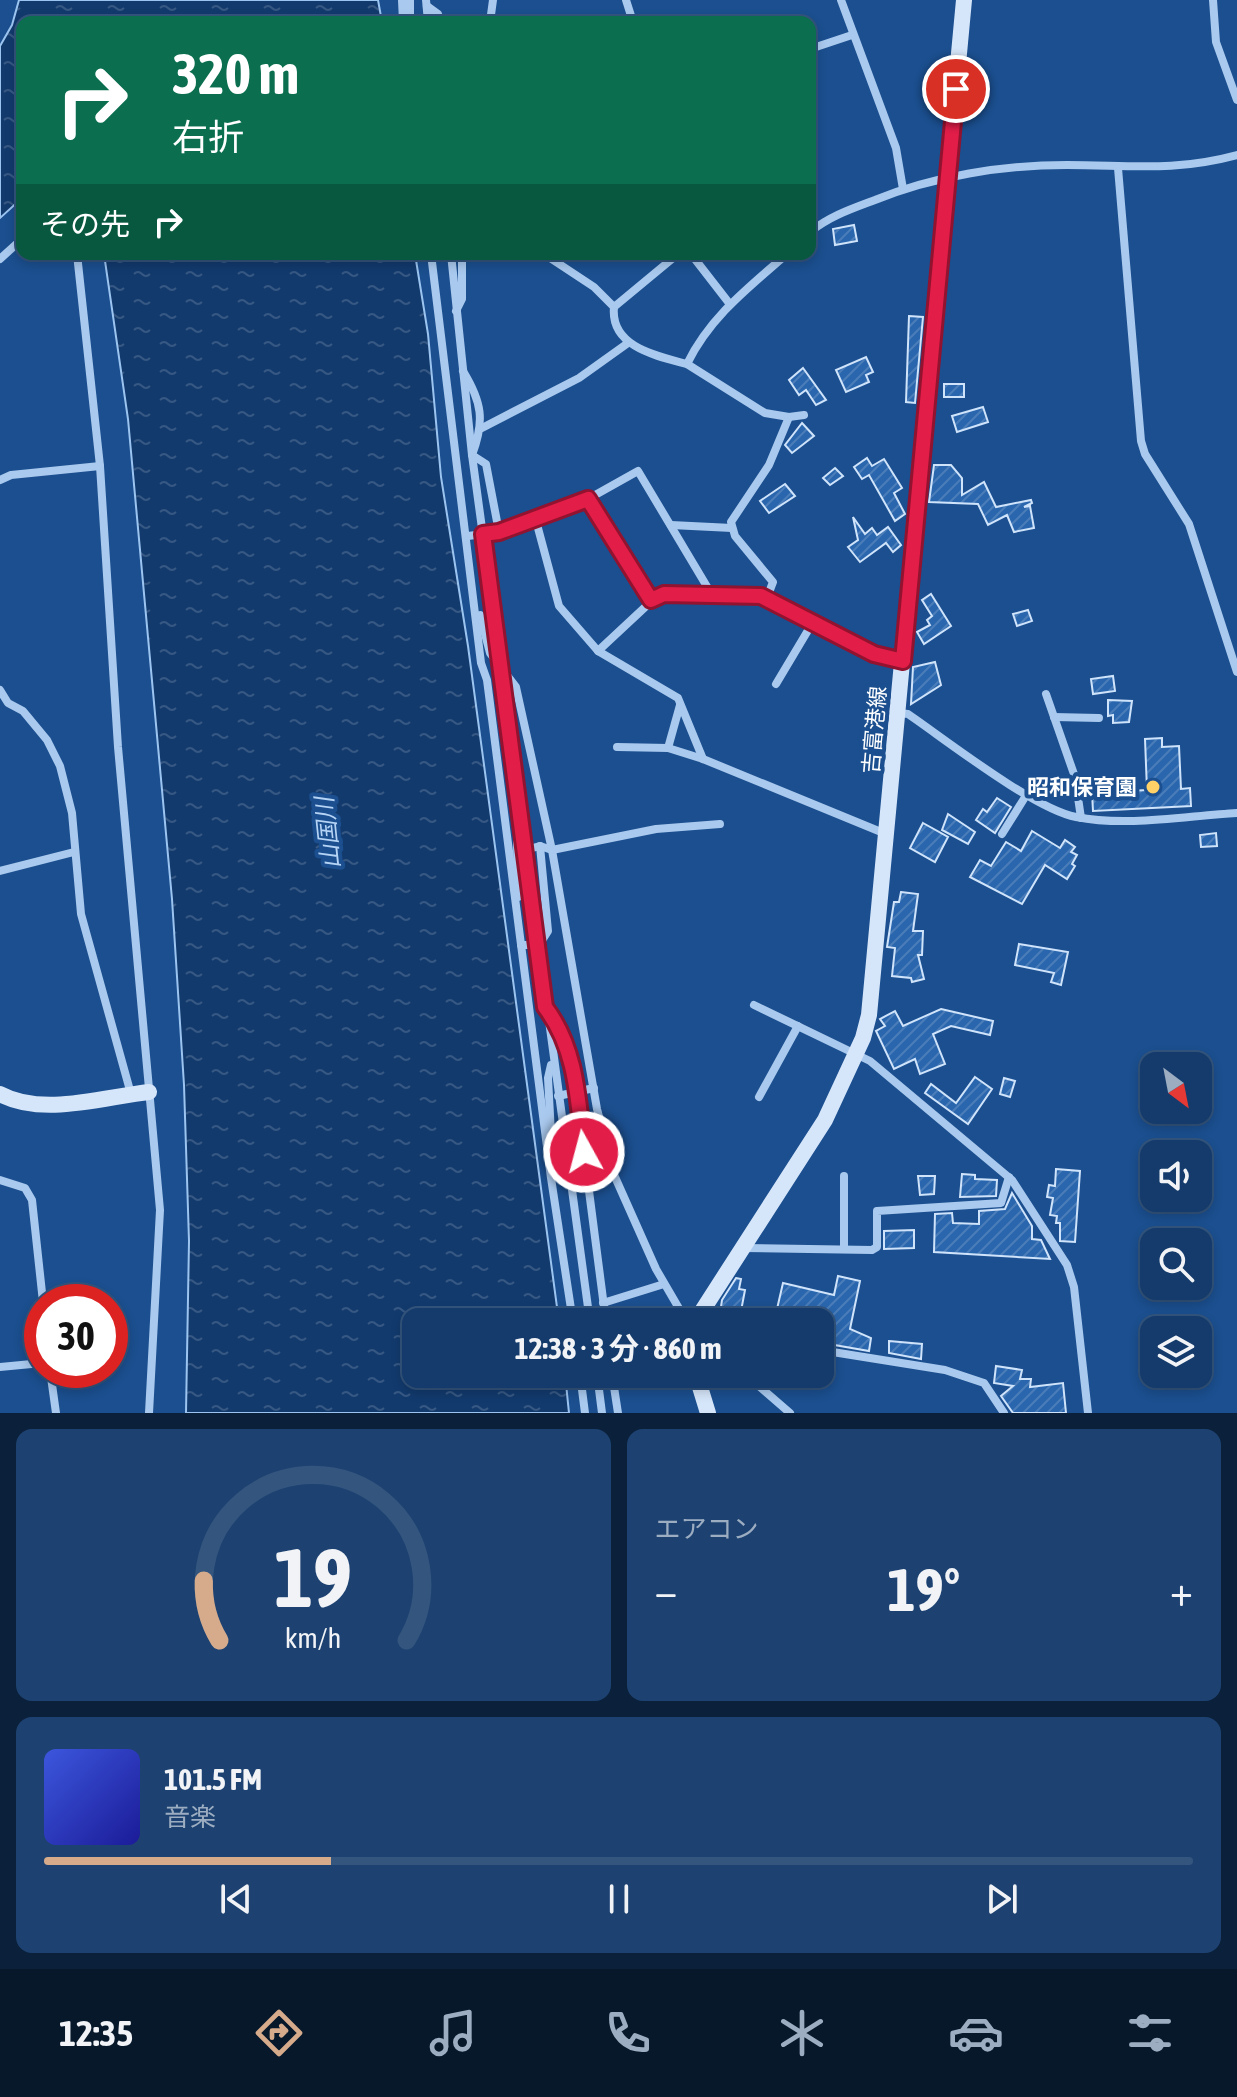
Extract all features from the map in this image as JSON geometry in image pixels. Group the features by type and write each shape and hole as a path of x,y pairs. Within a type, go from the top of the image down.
{"main road":[{"name":"吉富港線","path":"703,1308 825,1120 855,1056 869,1015 964,0"},
{"path":"0,1094 28,1103 54,1104 149,1092"},
{"path":"700,1388 708,1413"}],"street":[{"path":"841,0 896,148 903,189"},
{"path":"1213,0 1216,42 1237,100"},
{"path":"816,47 852,35"},
{"path":"816,227 827,218 903,189 948,178 1036,166 1195,166 1237,155"},
{"path":"1118,168 1141,441 1145,454 1189,524 1237,672"},
{"path":"0,259 16,244"},
{"path":"78,260 100,466 118,747 161,1230 149,1413"},
{"path":"432,260 536,1068 571,1308"},
{"path":"451,260 472,455 552,1061 588,1308"},
{"path":"455,311 462,299 462,260"},
{"path":"553,260 594,287 614,307"},
{"path":"671,260 614,307 613,318 628,343 687,364 765,413 789,417 804,415"},
{"path":"696,260 729,303"},
{"path":"687,364 708,328 729,303 780,260"},
{"path":"482,428 579,378 628,343"},
{"path":"461,367 476,392 482,428 472,455"},
{"path":"598,651 651,600 664,594 768,595 773,582 732,528 731,522 769,465 789,417"},
{"path":"457,457 472,455 486,464 499,532"},
{"path":"0,480 11,475 100,466"},
{"path":"468,536 499,532 588,499 638,471 712,595"},
{"path":"588,499 651,600"},
{"path":"535,517 559,606 598,651 678,698 703,759"},
{"path":"671,525 732,528"},
{"path":"473,582 490,653 516,687 552,850 594,1088 620,1190 641,1242 679,1308"},
{"path":"761,596 874,654 903,661"},
{"path":"776,684 813,622"},
{"path":"0,690 8,703 23,711 56,756 72,813 81,914 131,1094"},
{"path":"1046,694 1075,777 1081,818"},
{"path":"668,748 680,704"},
{"path":"899,713 908,714 1049,807 1081,818 1117,820 1237,813"},
{"path":"1054,717 1099,718"},
{"path":"617,747 668,748 703,759 887,834"},
{"path":"1002,834 1027,794"},
{"path":"525,850 540,846 552,850 656,829 720,824"},
{"path":"519,935 517,843 522,826"},
{"path":"507,847 517,843"},
{"path":"539,945 548,931 540,846"},
{"path":"0,871 74,852"},
{"path":"521,945 539,945"},
{"path":"754,1005 870,1061 1009,1177 1067,1265 1074,1287 1088,1413"},
{"path":"545,1007 560,1027 572,1060 604,1308"},
{"path":"759,1097 798,1026"},
{"path":"536,1068 552,1061"},
{"path":"551,1178 554,1163 548,1078 552,1061"},
{"path":"558,1096 594,1088"},
{"path":"844,1176 844,1249"},
{"path":"741,1248 872,1250 877,1247 877,1211 1001,1203 1009,1177"},
{"path":"0,1180 25,1188 32,1200 41,1284"},
{"path":"572,1187 588,1182"},
{"path":"560,1226 576,1222"},
{"path":"603,1303 664,1284"},
{"path":"834,1352 945,1370 984,1383 1004,1413"},
{"path":"0,1367 24,1365"},
{"path":"53,1388 56,1413"},
{"path":"582,1388 585,1413"},
{"path":"598,1388 602,1413"},
{"path":"583,1397 599,1394 607,1388"},
{"path":"615,1388 618,1413"},
{"path":"761,1388 790,1413"}],"water":[{"path":"19,0 378,0 381,16 16,16 16,203 0,218 0,46 12,25"},
{"name":"山国川","path":"105,260 416,260 428,334 441,477 468,646 557,1308 402,1308 402,1388 566,1388 569,1413 186,1413 189,1241 184,1085 172,899 128,419"}],"building":[{"path":"854,225 857,241 835,245 833,229"},
{"path":"909,316 923,317 915,403 906,402"},
{"path":"866,357 873,372 866,375 869,382 846,392 836,370"},
{"path":"803,368 826,400 816,405 806,390 799,395 789,380"},
{"path":"944,384 964,384 964,397 944,397"},
{"path":"983,407 988,422 957,432 952,416"},
{"path":"802,423 814,436 792,453 785,445"},
{"path":"867,458 872,466 884,459 902,488 894,493 905,514 895,521 869,475 862,479 854,467"},
{"path":"934,465 951,465 962,478 962,495 984,482 996,507 1031,500 1032,503 1024,507 1030,506 1034,528 1014,532 1007,515 988,525 978,504 929,502"},
{"path":"835,468 843,476 830,485 823,478"},
{"path":"785,484 795,496 769,513 760,501"},
{"path":"853,517 865,534 872,528 877,535 888,527 901,545 893,552 886,543 860,562 848,547 858,540"},
{"path":"931,594 951,626 924,644 917,632 930,625 927,620 932,616 922,600"},
{"path":"1028,610 1032,621 1017,626 1013,614"},
{"path":"935,662 941,685 911,704 913,667"},
{"path":"1113,676 1115,691 1093,694 1091,679"},
{"path":"1108,700 1132,701 1129,722 1113,723 1113,715 1108,716"},
{"path":"1162,738 1162,747 1179,746 1181,789 1190,788 1191,806 1093,811 1092,793 1147,790 1145,739"},
{"path":"997,798 1011,807 995,833 976,820 983,809 987,812"},
{"path":"948,814 975,832 968,844 942,830"},
{"path":"923,823 948,837 935,862 910,848"},
{"path":"1032,831 1060,848 1065,840 1075,847 1071,852 1077,855 1072,864 1075,866 1067,879 1045,865 1022,904 970,877 980,860 991,866 1006,842 1021,851"},
{"path":"1216,833 1217,846 1201,847 1200,835"},
{"path":"901,892 918,894 913,931 923,931 922,955 918,955 924,979 912,982 911,978 892,976 895,948 887,947 894,902 899,902"},
{"path":"1019,944 1068,952 1061,985 1051,982 1054,973 1015,965"},
{"path":"941,1009 993,1021 990,1035 951,1026 933,1034 945,1064 920,1074 915,1059 894,1069 876,1031 885,1026 880,1019 895,1011 903,1026"},
{"path":"975,1077 992,1089 968,1124 925,1093 931,1084 956,1103"},
{"path":"1004,1078 1015,1081 1010,1097 1000,1094"},
{"path":"1056,1169 1080,1171 1075,1242 1060,1241 1060,1223 1056,1223 1057,1216 1050,1215 1053,1198 1047,1197 1049,1185 1055,1186"},
{"path":"962,1174 975,1175 975,1179 997,1180 996,1196 960,1197"},
{"path":"918,1176 935,1176 934,1194 920,1195"},
{"path":"1012,1193 1032,1226 1032,1239 1041,1240 1050,1259 934,1252 935,1214 952,1213 953,1223 979,1224 979,1211 1005,1209"},
{"path":"914,1230 914,1248 884,1249 884,1231"},
{"path":"838,1276 860,1281 850,1329 871,1338 869,1351 834,1345 834,1308 777,1308 783,1283 834,1295"},
{"path":"736,1278 741,1279 739,1289 745,1290 742,1308 721,1308 722,1300"},
{"path":"889,1341 922,1344 921,1359 889,1353"},
{"path":"996,1366 1022,1370 1020,1379 1031,1379 1030,1387 1063,1383 1066,1413 1013,1413 1001,1396 1013,1386 994,1383"}],"place":[{"name":"昭和保育園","path":"1153,787"}],"route":[{"path":"584,1152 572,1060 560,1027 545,1007 483,534 499,532 588,499 651,600 664,594 761,596 874,654 903,661 956,89"}]}
